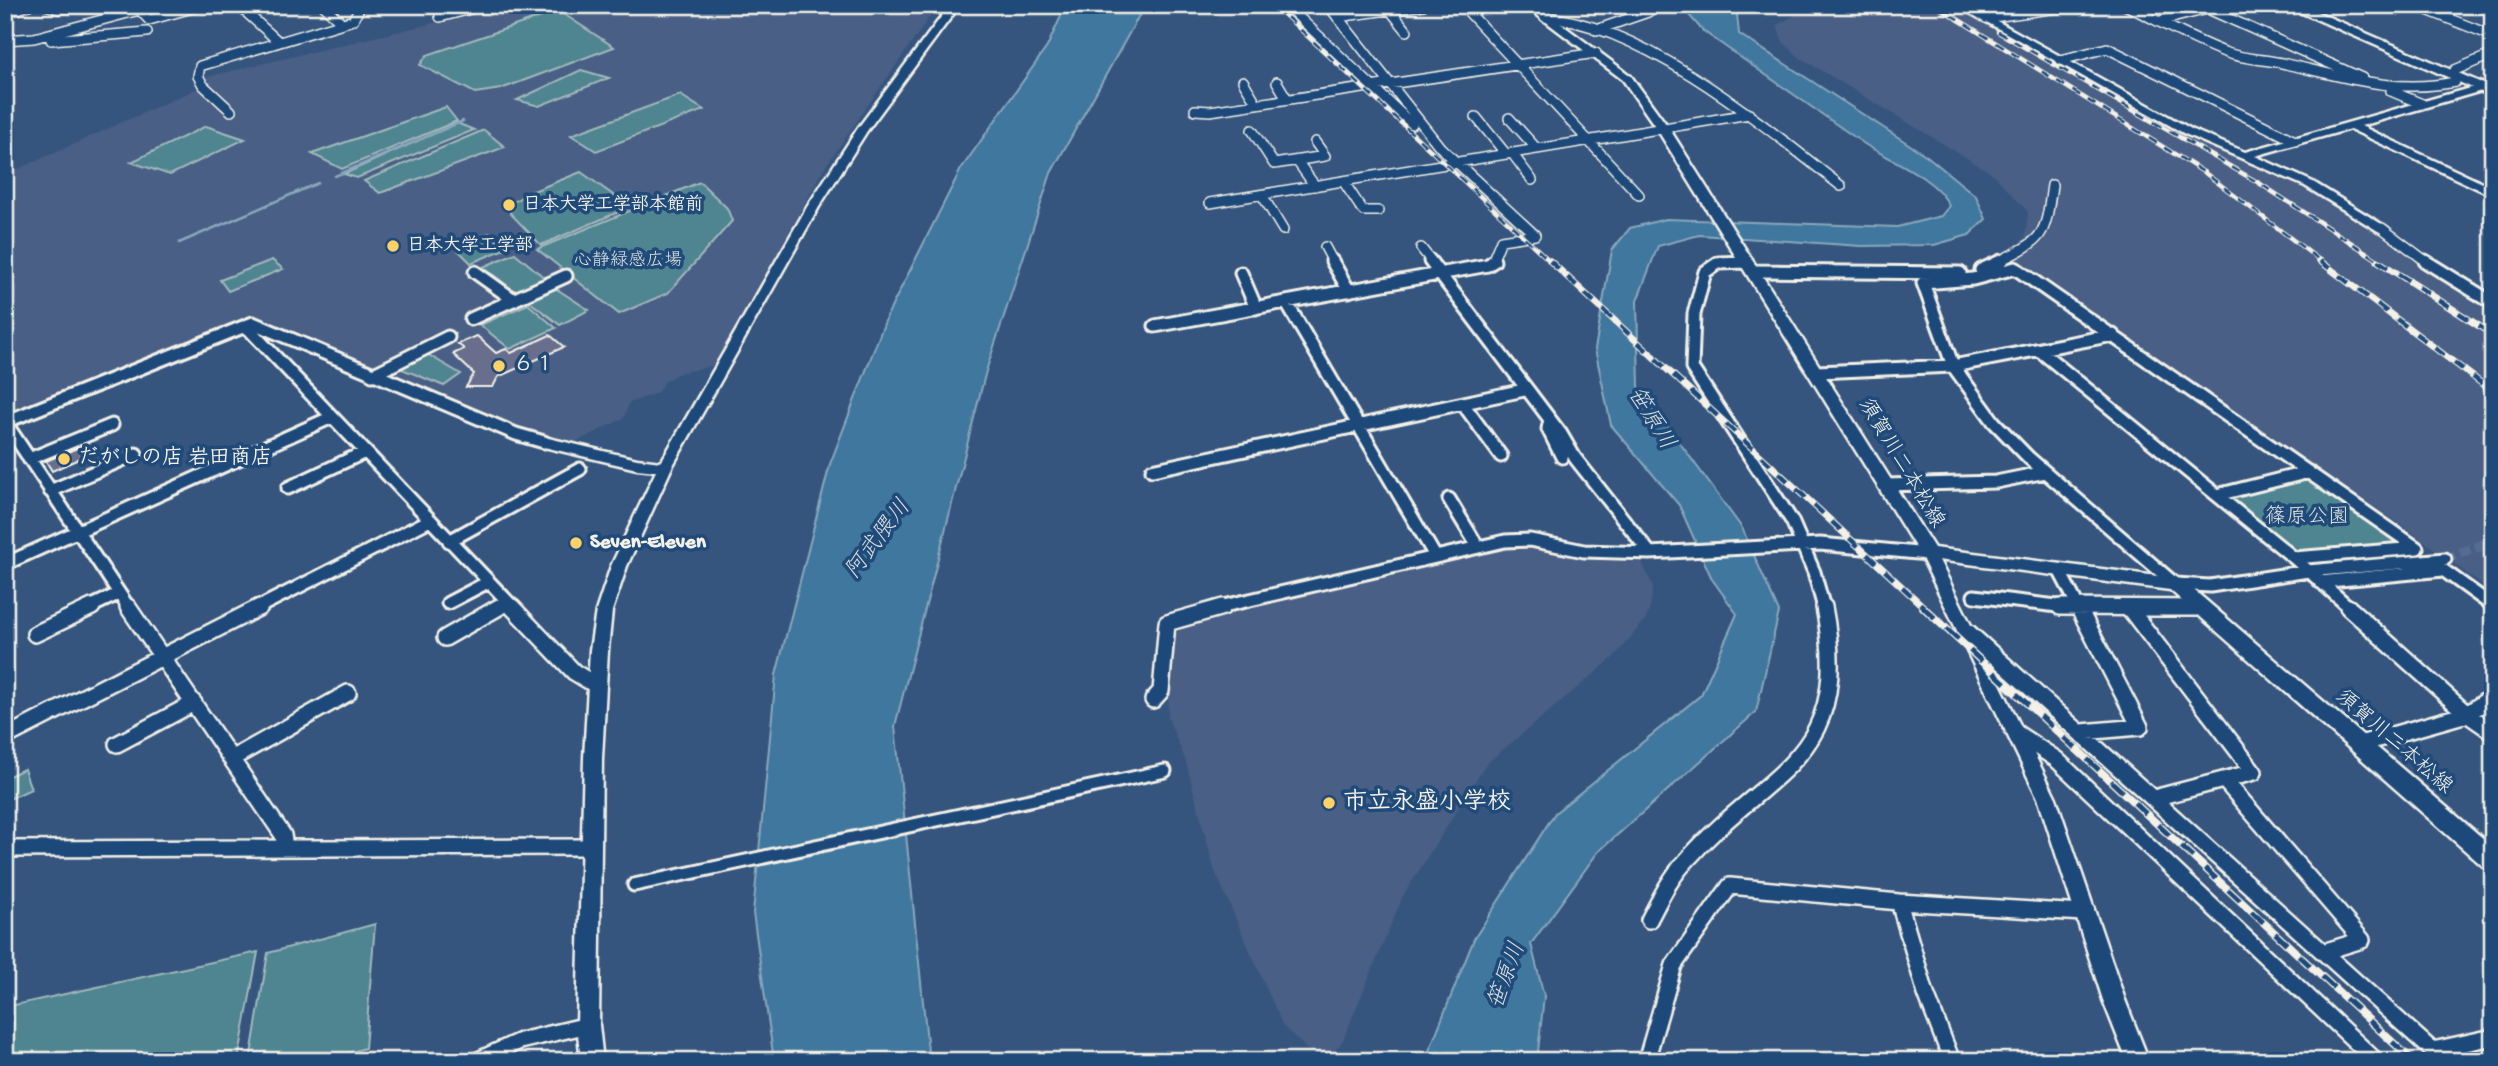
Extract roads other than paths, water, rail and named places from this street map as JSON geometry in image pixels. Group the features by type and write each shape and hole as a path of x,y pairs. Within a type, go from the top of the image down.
{"main road":[{"name":"須賀川二本松線","path":"1530,5 1628,78 1663,128 1817,372 1928,554 2175,583 2493,861"},
{"path":"2290,5 2489,89"},
{"path":"2302,5 2489,89"}],"street":[{"path":"5,14 29,5"},
{"path":"46,5 58,9 85,5"},
{"path":"5,40 34,38 158,5"},
{"path":"141,10 149,20 203,5"},
{"path":"238,5 279,42"},
{"path":"323,5 342,23"},
{"path":"351,30 361,5"},
{"path":"440,5 440,17 486,5"},
{"path":"592,1061 588,1025 597,686 604,611 619,566 665,467 813,207 862,130 955,5"},
{"path":"1286,5 1413,125 1425,130"},
{"path":"1155,326 1488,265 1495,260 1501,240 1535,235 1425,130 1328,5"},
{"path":"1337,17 1424,5"},
{"path":"1462,5 1639,195"},
{"path":"1963,5 2189,132 2309,184 2493,296"},
{"path":"2019,5 2032,12"},
{"path":"1986,18 2078,5"},
{"path":"2125,5 2238,57 2284,63 2325,77 2379,86 2428,88 2492,56"},
{"path":"2160,21 2203,7 2223,5"},
{"path":"2414,5 2493,36"},
{"path":"2429,11 2471,5"},
{"path":"2203,7 2422,104"},
{"path":"1390,10 1407,32"},
{"path":"1596,30 1648,12"},
{"path":"1545,17 1564,18 1596,30 1688,71 1749,114 1841,186"},
{"path":"231,111 203,85 198,75 200,66 353,20"},
{"path":"34,38 36,41 147,32"},
{"path":"2061,60 2107,48 2295,141"},
{"path":"1195,110 1257,104 1596,54"},
{"path":"1243,81 1257,104"},
{"path":"1277,82 1287,99"},
{"path":"2247,155 2422,104 2489,89"},
{"path":"1210,203 1749,114"},
{"path":"1476,117 1532,180"},
{"path":"1509,118 1537,149"},
{"path":"2352,126 2493,193"},
{"path":"1252,130 1274,164 1325,156 1315,142"},
{"path":"1297,161 1315,186"},
{"path":"1343,181 1363,211 1378,211"},
{"path":"1648,920 1666,887 1691,855 1778,781 1809,744 1820,720 1829,688 1828,628 1814,563 1802,546 1773,487 1692,369 1692,340 1702,274 1711,266 1748,264 1964,273 1981,270 2029,247 2046,229 2052,185"},
{"path":"1262,195 1283,230"},
{"path":"2382,228 2406,249 2493,303"},
{"path":"1325,247 1349,291"},
{"path":"1421,248 1524,390 1550,419 1575,458 1654,553"},
{"path":"2294,558 2417,548 2015,268 1973,279 1923,283 1953,366 1968,391 2003,433 2175,583 2210,586 2308,571 2445,559"},
{"path":"475,272 514,300"},
{"path":"1241,273 1256,308"},
{"path":"471,319 566,276"},
{"path":"1286,303 1435,556"},
{"path":"285,847 284,835 76,532 5,422 253,323 372,375 544,442 638,464 665,467"},
{"path":"246,326 574,672 597,686"},
{"path":"1817,372 1953,366 2113,335"},
{"path":"372,375 448,337"},
{"path":"2039,350 2294,558 2468,714 2493,732"},
{"path":"1152,470 1359,428 1524,390"},
{"path":"1464,404 1501,456"},
{"path":"5,564 332,417"},
{"path":"1550,419 1548,429 1562,457"},
{"path":"29,459 112,425"},
{"path":"288,488 365,452"},
{"path":"50,491 136,454"},
{"path":"449,541 580,469"},
{"path":"1886,485 1996,482 2045,472"},
{"path":"2217,495 2308,472"},
{"path":"1449,499 1478,547"},
{"path":"5,737 430,520"},
{"path":"1153,699 1161,691 1167,623 1200,612 1478,547 1530,540 1584,551 1654,553 1837,545 1928,554 1968,631 2047,798 2084,913 2138,1061"},
{"path":"2059,570 2140,727 2082,733"},
{"path":"2320,582 2443,570 2493,606"},
{"path":"448,603 488,582"},
{"path":"35,634 118,594"},
{"path":"1974,596 2078,609 2203,608"},
{"path":"445,638 507,602"},
{"path":"2129,608 2254,772 2154,798"},
{"path":"1968,631 2438,1055 2493,1037"},
{"path":"233,758 348,693"},
{"path":"2360,744 2468,714 2493,696"},
{"path":"117,744 194,703"},
{"path":"2018,734 2056,759 2376,1061"},
{"path":"634,885 1165,771"},
{"path":"2225,781 2362,940 2323,952"},
{"path":"5,849 592,848"},
{"path":"1646,1061 1674,965 1730,886 1899,902 2084,913"},
{"path":"1899,902 1926,994 1952,1061"},
{"path":"476,1061 520,1041 588,1025"}],"water":[{"name":"阿武隈川","path":"1066,5 1145,5 1051,173 986,371 895,726 929,1061 774,1061 753,913 776,675 830,464 887,316 961,169 1047,47"},
{"name":"笹原川","path":"1709,5 1764,5 1737,14 1739,34 1927,156 1976,196 1986,219 1969,235 1934,245 1861,246 1699,235 1658,246 1637,301 1639,387 1742,528 1779,612 1756,712 1598,852 1531,944 1544,996 1537,1061 1425,1061 1474,939 1555,813 1701,695 1737,614 1712,579 1679,505 1611,425 1595,349 1612,250 1630,228 1666,219 1897,227 1941,216 1949,206 1943,196 1923,178 1863,143 1703,31 1689,15"}],"waterway":[{"path":"335,176 463,121"},
{"path":"179,243 318,183"}],"tunnel":[{"path":"2445,559 2493,541"}],"railway":[{"path":"1274,5 1551,262"},
{"path":"1935,5 2205,173 2322,262"},
{"path":"1998,32 2259,183 2381,262"},
{"path":"1550,261 1925,608"},
{"path":"2320,261 2493,392"},
{"path":"2378,261 2493,335"},
{"path":"1923,607 2413,1061"}],"place":[{"name":"日本大学工学部本館前","path":"509,205"},
{"name":"日本大学工学部","path":"393,246"},
{"name":"６１","path":"499,366"},
{"name":"だがしの店 岩田商店","path":"64,459"},
{"name":"Seven-Eleven","path":"576,543"},
{"name":"市立永盛小学校","path":"1329,803"}],"park label":[{"name":"心静緑感広場","path":"628,261"},
{"name":"篠原公園","path":"2307,518"}]}
